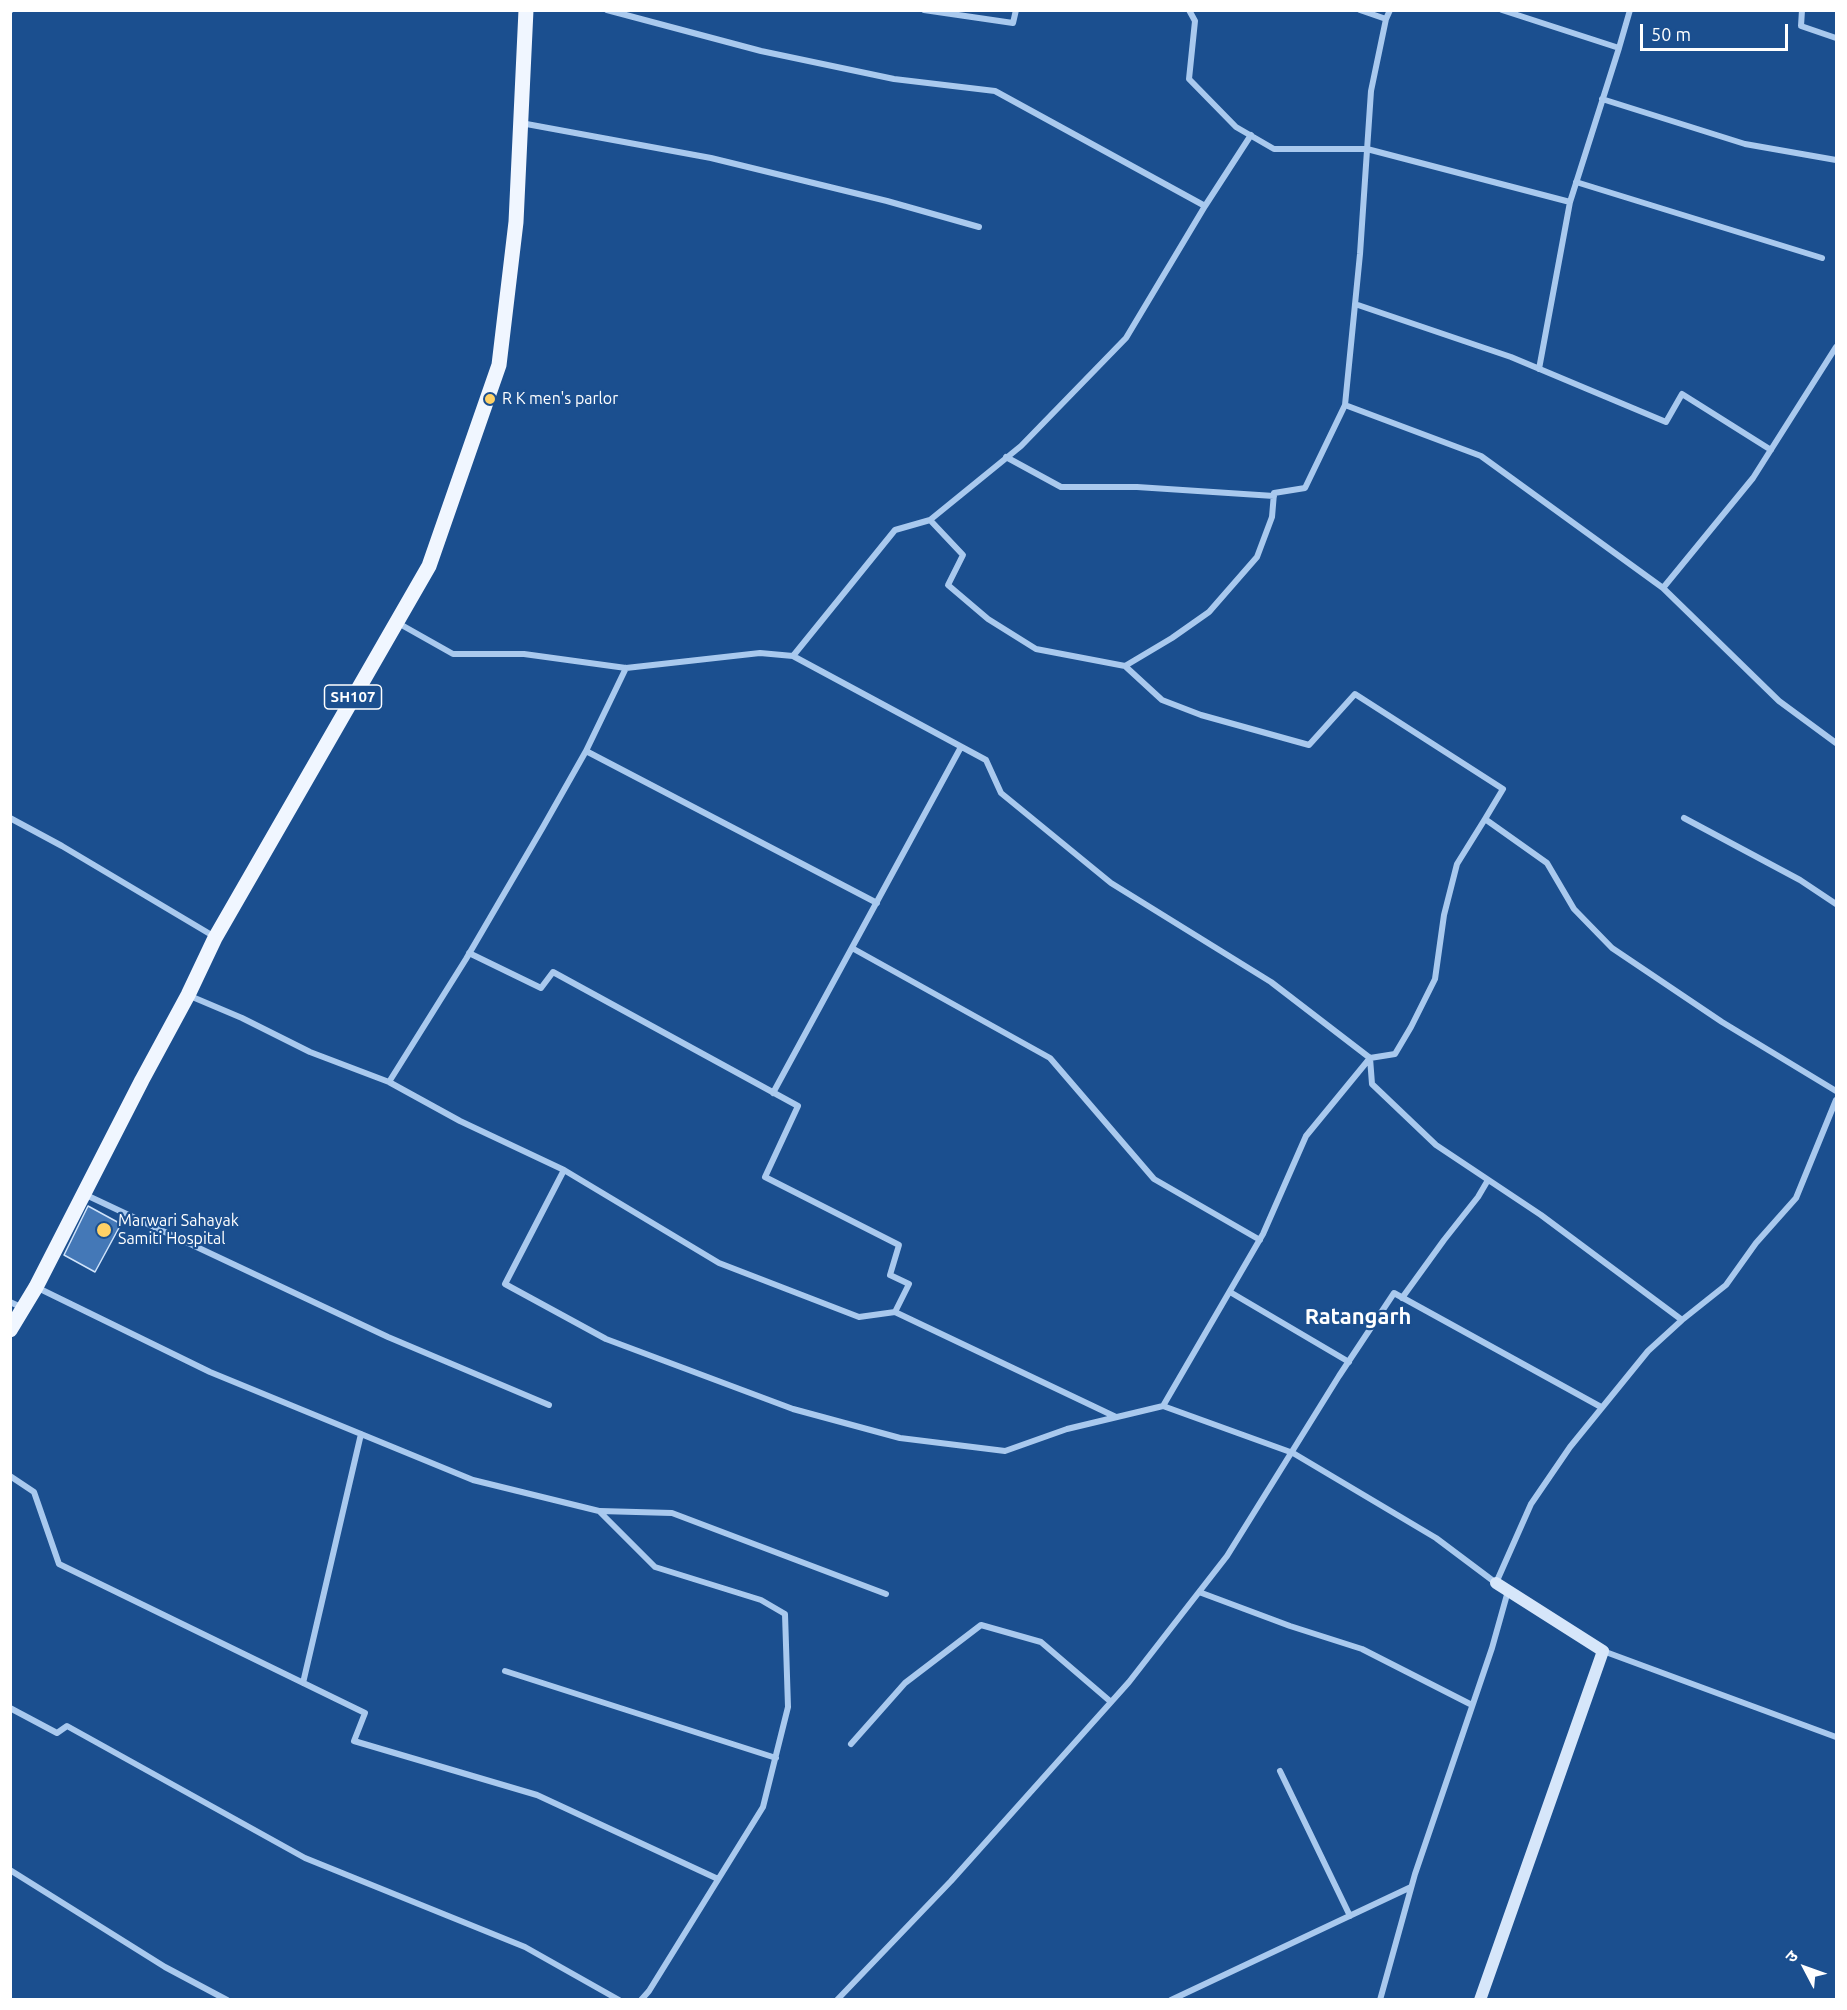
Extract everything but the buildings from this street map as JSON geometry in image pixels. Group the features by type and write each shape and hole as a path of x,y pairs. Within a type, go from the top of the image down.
{"main road":[{"name":"SH107","path":"10,1330 17,1305 36,1287 188,995 215,938 429,566 499,364 516,222 526,10"}],"street":[{"path":"608,10 761,51 894,79 995,91 1205,206"},
{"path":"924,10 1013,23 1016,10"},
{"path":"1189,10 1195,21 1189,79 1236,127 1274,149 1367,149 1570,202"},
{"path":"1360,10 1386,19"},
{"path":"1125,666 1172,638 1209,612 1257,557 1272,517 1274,493 1305,489 1345,405 1371,91 1386,19 1390,10"},
{"path":"1502,10 1619,48"},
{"path":"1539,369 1570,202 1630,10"},
{"path":"1802,10 1801,26 1836,38"},
{"path":"1602,99 1745,144 1836,160"},
{"path":"521,123 711,158 887,201 979,227"},
{"path":"793,656 895,530 930,520 1021,446 1126,338 1205,206 1251,135"},
{"path":"1576,182 1821,258"},
{"path":"1355,304 1511,357 1666,422 1682,394 1771,450"},
{"path":"1663,588 1753,478 1836,347"},
{"path":"1345,405 1481,456 1663,588 1779,701 1836,743"},
{"path":"1006,457 1061,487 1137,487 1274,496"},
{"path":"930,520 963,555 948,585 988,619 1036,649 1125,666 1162,700 1201,715 1310,745 1355,694 1503,789 1457,864 1444,915 1435,979 1411,1027 1395,1054 1370,1058 1306,1136 1260,1240 1163,1406"},
{"path":"396,622 453,654 524,654 626,668 760,653 793,656 986,760 1001,793 1111,883 1271,982 1370,1058 1372,1084 1436,1145 1541,1215 1682,1320"},
{"path":"389,1082 469,953 586,751 626,668"},
{"path":"773,1093 962,747"},
{"path":"586,751 877,903"},
{"path":"10,818 62,846 215,938"},
{"path":"1684,818 1800,880 1836,904"},
{"path":"1485,819 1547,862 1574,909 1612,948 1722,1022 1836,1091"},
{"path":"852,948 1050,1058 1154,1179 1260,1240"},
{"path":"469,953 541,988 553,972 798,1106 765,1177 899,1245 890,1275 909,1284 896,1312"},
{"path":"188,995 242,1018 310,1052 389,1082 460,1121 564,1170 719,1263 860,1317 896,1312 1117,1417"},
{"path":"1496,1583 1532,1504 1570,1447 1601,1407 1648,1351 1726,1285 1756,1243 1796,1198 1836,1100"},
{"path":"564,1170 505,1284 606,1339 793,1409 900,1438 1005,1451 1067,1429 1163,1406 1293,1453 1436,1538 1496,1583 1603,1651 1836,1737"},
{"path":"1402,1298 1478,1197 1488,1180"},
{"path":"83,1194 388,1337 549,1405"},
{"path":"36,1287 210,1371 472,1480 599,1511 672,1513 886,1594"},
{"path":"1230,1292 1349,1362"},
{"path":"837,2000 866,1967 951,1881 1111,1702 1199,1592 1227,1556 1394,1293 1601,1407"},
{"path":"303,1683 361,1434"},
{"path":"10,1476 34,1492 59,1564 365,1713 354,1741 537,1795 718,1879"},
{"path":"599,1511 655,1567 761,1600 786,1614 788,1707 763,1808 641,2000"},
{"path":"1380,2000 1411,1887 1508,1591"},
{"path":"1199,1592 1290,1626 1362,1649 1472,1705"},
{"path":"851,1744 905,1683 981,1625 1041,1642 1111,1702"},
{"path":"1480,2000 1603,1651"},
{"path":"505,1671 776,1758"},
{"path":"10,1708 57,1733 67,1726 305,1858 525,1947 619,2000"},
{"path":"1280,1771 1350,1916"},
{"path":"10,1870 165,1967 227,2000"},
{"path":"1171,2000 1411,1887"}],"place":[{"name":"R K men's parlor","path":"490,399"},
{"name":"Marwari Sahayak Samiti Hospital","path":"104,1230"}],"district":[{"name":"Ratangarh","path":"1358,1317"}]}
